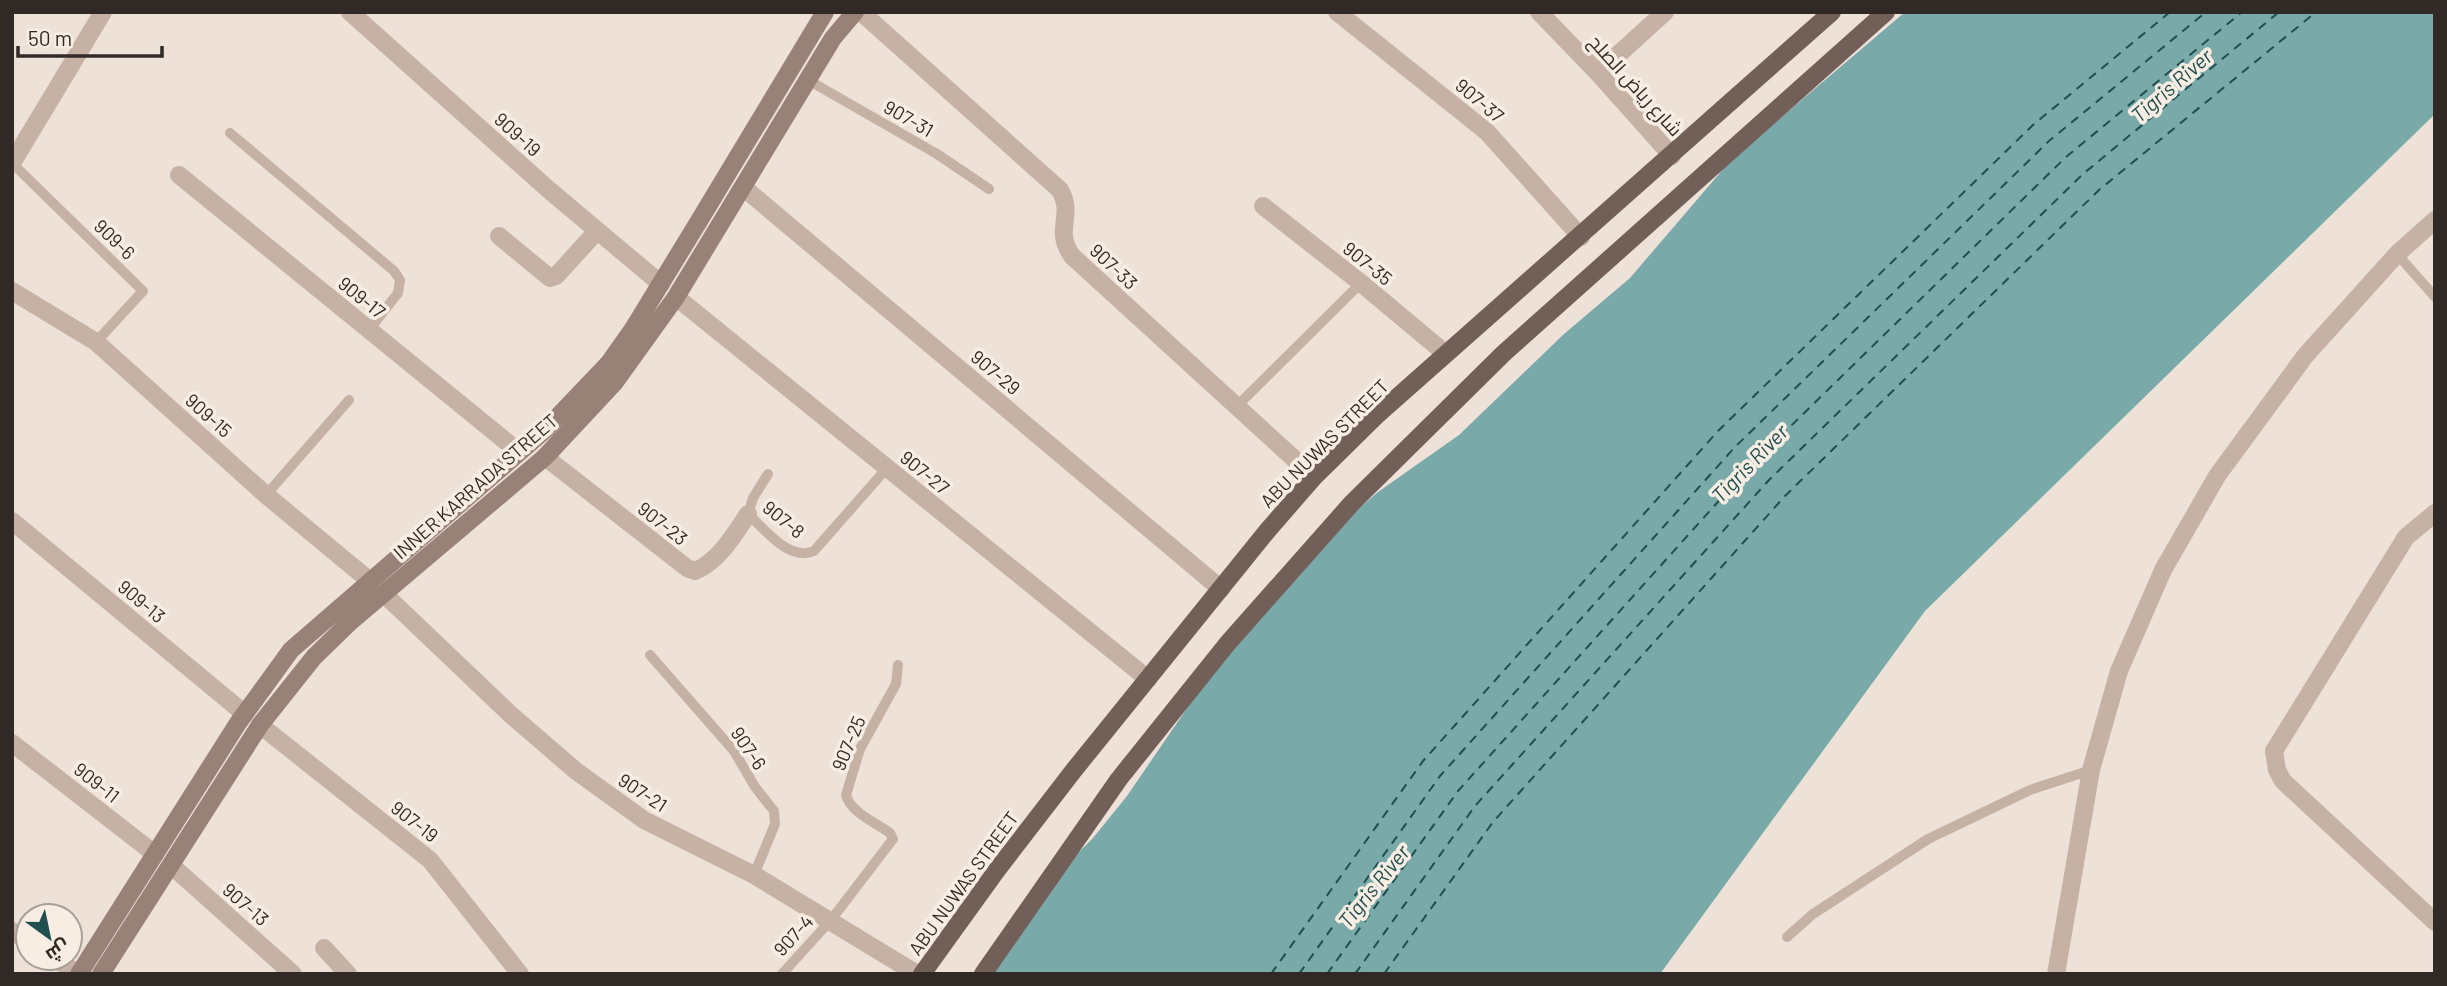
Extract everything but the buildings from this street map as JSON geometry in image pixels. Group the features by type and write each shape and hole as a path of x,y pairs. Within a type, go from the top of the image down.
{"main road":[{"name":"INNER KARRADA STREET","path":"78,974 245,714 291,650 563,413 609,363 661,284 825,12"},
{"name":"INNER KARRADA STREET","path":"102,974 260,725 314,657 349,623 545,457 615,382 676,297 833,38 855,12"},
{"name":"ABU NUWAS STREET","path":"920,974 997,870 1148,679 1314,477 1376,416 1832,12"},
{"path":"983,974 1119,779 1227,644 1351,504 1504,354 1886,12"}],"street":[{"path":"12,163 103,12"},
{"name":"909-19","path":"350,12 661,284"},
{"name":"907-33","path":"861,12 1060,190 1066,207 1063,240 1072,256 1314,477"},
{"name":"907-37","path":"1337,12 1487,132 1581,237"},
{"name":"شارع رياض الصلح","path":"1539,12 1672,156"},
{"path":"1598,73 1665,12"},
{"name":"909-17","path":"179,175 519,452"},
{"name":"907-29","path":"744,188 1221,589"},
{"name":"907-35","path":"1263,206 1446,354"},
{"path":"2056,974 2091,770 2119,671 2163,570 2217,476 2305,356 2397,254 2435,220"},
{"path":"499,236 550,278 556,275 597,230"},
{"name":"909-15","path":"12,291 96,342 266,495 370,581"},
{"name":"907-27","path":"676,297 1148,679"},
{"name":"907-23","path":"545,457 687,568 695,571 705,568 748,514"},
{"path":"2435,513 2406,537 2274,751 2277,770 2283,781 2435,922"},
{"name":"909-13","path":"12,521 245,714"},
{"name":"907-21","path":"384,594 510,714 576,771 644,820 754,875 920,974"},
{"name":"907-19","path":"260,725 430,860 520,974"},
{"name":"909-11","path":"12,743 155,854"},
{"name":"907-13","path":"172,866 293,974"},
{"path":"324,948 348,974"}],"lane":[{"name":"907-31","path":"808,80 937,154 989,189"},
{"path":"230,133 394,271 400,280 398,293 369,330"},
{"name":"909-6","path":"12,163 143,292 96,342"},
{"path":"2397,254 2435,297"},
{"path":"1237,407 1361,283"},
{"path":"266,495 349,400"},
{"name":"907-8","path":"768,474 753,498 748,514 791,552 805,555 814,551 887,468"},
{"name":"907-6","path":"650,656 734,751 755,787 774,811 775,824 754,875"},
{"name":"907-25","path":"831,920 893,839 890,833 855,809 846,795 860,749 896,684 898,665"},
{"path":"1787,937 1813,914 1928,839 2030,790 2091,770"},
{"name":"907-4","path":"782,974 831,920"}],"water":[{"name":"Tigris River","path":"1905,12 2435,12 2435,114 1925,611 1660,974 990,974 1068,863 1093,838 1127,796 1196,695 1254,621 1337,527 1378,492 1459,435 1564,334 1630,278 1731,160"}],"ferry route":[{"path":"1271,974 1423,761 1718,431 2033,125 2170,12"},
{"path":"1299,974 1440,776 1735,447 2049,141 2206,12"},
{"path":"1327,974 1458,791 1752,464 2066,157 2242,12"},
{"path":"1355,974 1475,806 1769,480 2083,174 2279,12"},
{"path":"1384,974 1493,822 1785,496 2099,190 2316,12"}]}
